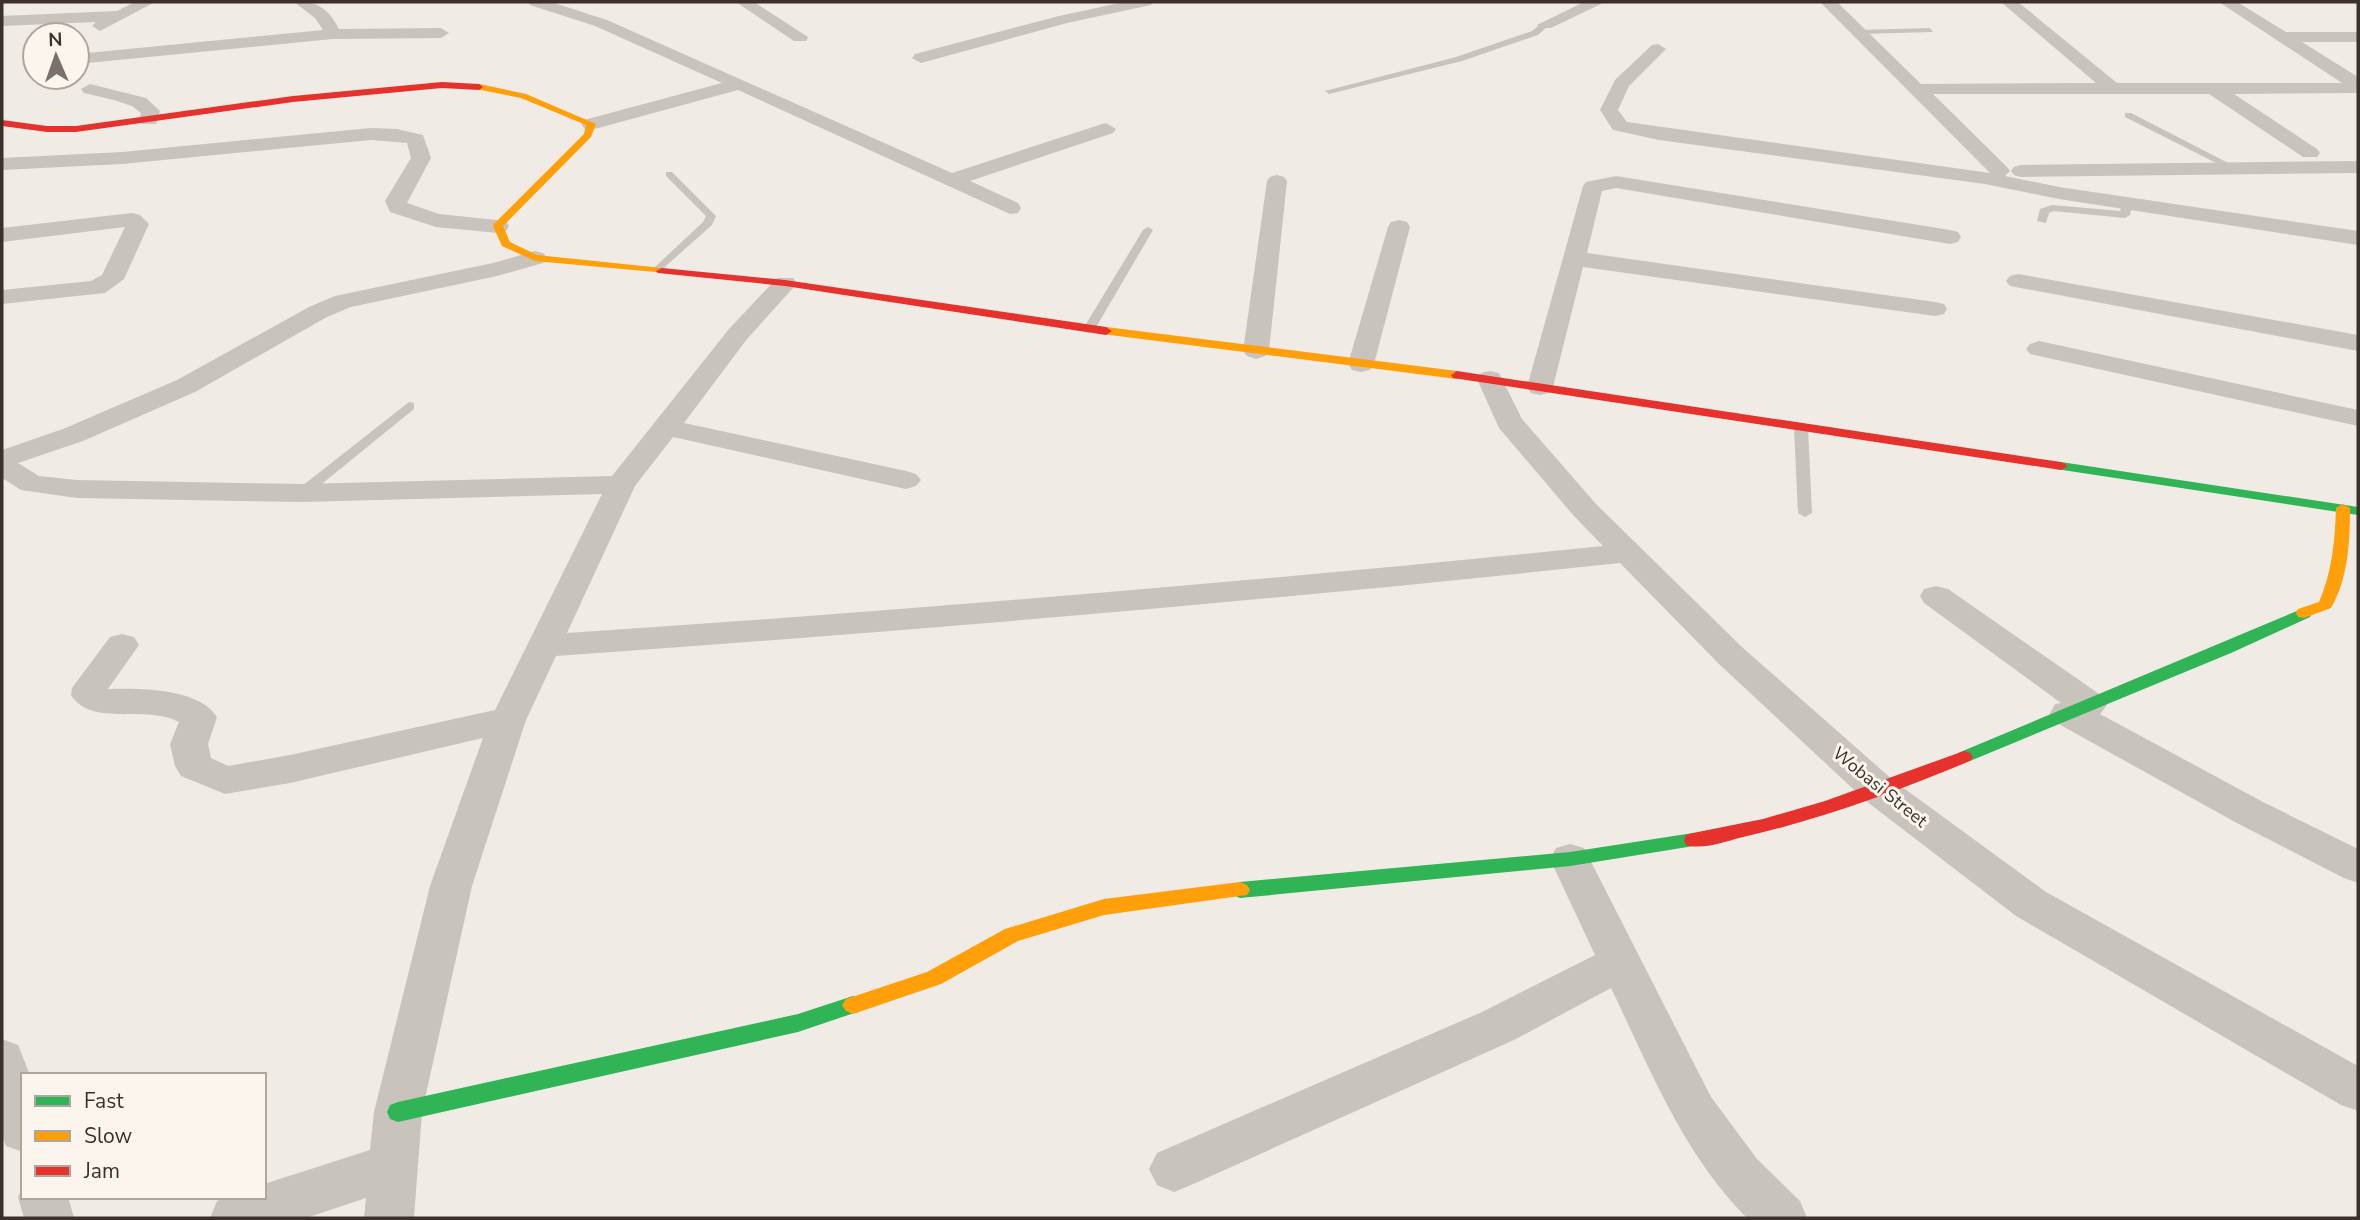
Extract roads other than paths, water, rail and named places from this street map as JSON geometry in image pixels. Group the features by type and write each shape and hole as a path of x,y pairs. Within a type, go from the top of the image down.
{"street":[{"path":"91,32 147,2"},
{"path":"302,2 315,9 330,23 333,34"},
{"path":"536,2 601,23 1010,208"},
{"path":"744,2 800,37"},
{"path":"921,58 1065,19 1144,2"},
{"path":"1545,25 1597,2"},
{"path":"1828,2 1916,89 1993,175 2358,167"},
{"path":"2009,2 2111,87"},
{"path":"2227,2 2358,87"},
{"path":"2,21 118,16"},
{"path":"91,58 333,34 441,33"},
{"path":"2284,37 2358,37"},
{"path":"1658,49 1621,84 1609,110 1620,126 1673,136 1993,175 2127,203 2358,237"},
{"path":"2,122 35,128 76,129 293,99 442,85 488,87 523,96 591,124 737,85"},
{"path":"1916,89 2358,87"},
{"path":"2213,88 2310,153"},
{"path":"91,89 139,102 151,111 149,120"},
{"path":"498,226 588,135 591,124"},
{"path":"953,180 1106,129"},
{"path":"2,164 122,158 371,134 397,135 416,139 421,158 396,201 398,207 436,220 498,226"},
{"path":"1256,351 1278,181"},
{"path":"1540,387 1593,186 1604,182 1950,237"},
{"path":"2,235 138,222 113,279 106,284 97,288 2,297"},
{"path":"398,1112 798,1023 934,978 1012,935 1104,907 1254,888 1570,859 1747,831 1880,791 2325,605 2335,587 2351,510 1490,379 1089,329 785,283 535,258 509,249 501,240 498,226"},
{"path":"1361,364 1399,227"},
{"path":"2,458 73,435 186,386 344,300 497,269 535,258"},
{"path":"1572,258 1935,309"},
{"path":"2018,281 2358,343"},
{"path":"389,1218 398,1112 451,887 508,720 621,485 738,334 785,283"},
{"path":"2039,349 2358,418"},
{"name":"Wobasi Street","path":"1490,379 1509,422 1586,510 1731,656 1880,791 2031,904 2358,1090"},
{"path":"665,427 906,480"},
{"path":"2,466 31,484 66,488 302,494 621,485"},
{"path":"544,646 916,620 1237,593 1627,553"},
{"path":"1936,596 2078,709 2249,813 2358,867"},
{"path":"122,645 90,688 89,695 97,701 159,702 185,708 199,717 189,744 194,766 225,780 290,769 508,720"},
{"path":"1570,859 1694,1112 1739,1176 1782,1218"},
{"path":"1174,1169 1498,1026 1621,962"},
{"path":"2,1059 21,1123"},
{"path":"234,1218 394,1165"},
{"path":"44,1199 49,1218"}],"lane":[{"path":"1329,91 1459,59 1535,33 1545,25"},
{"path":"1860,32 1930,30"},
{"path":"2128,115 2233,168"},
{"path":"659,269 708,223 711,216 669,174"},
{"path":"2042,220 2044,211 2052,208 2124,215 2127,203"},
{"path":"1089,329 1148,230"},
{"path":"302,494 409,407"},
{"path":"1801,428 1805,513"}]}
